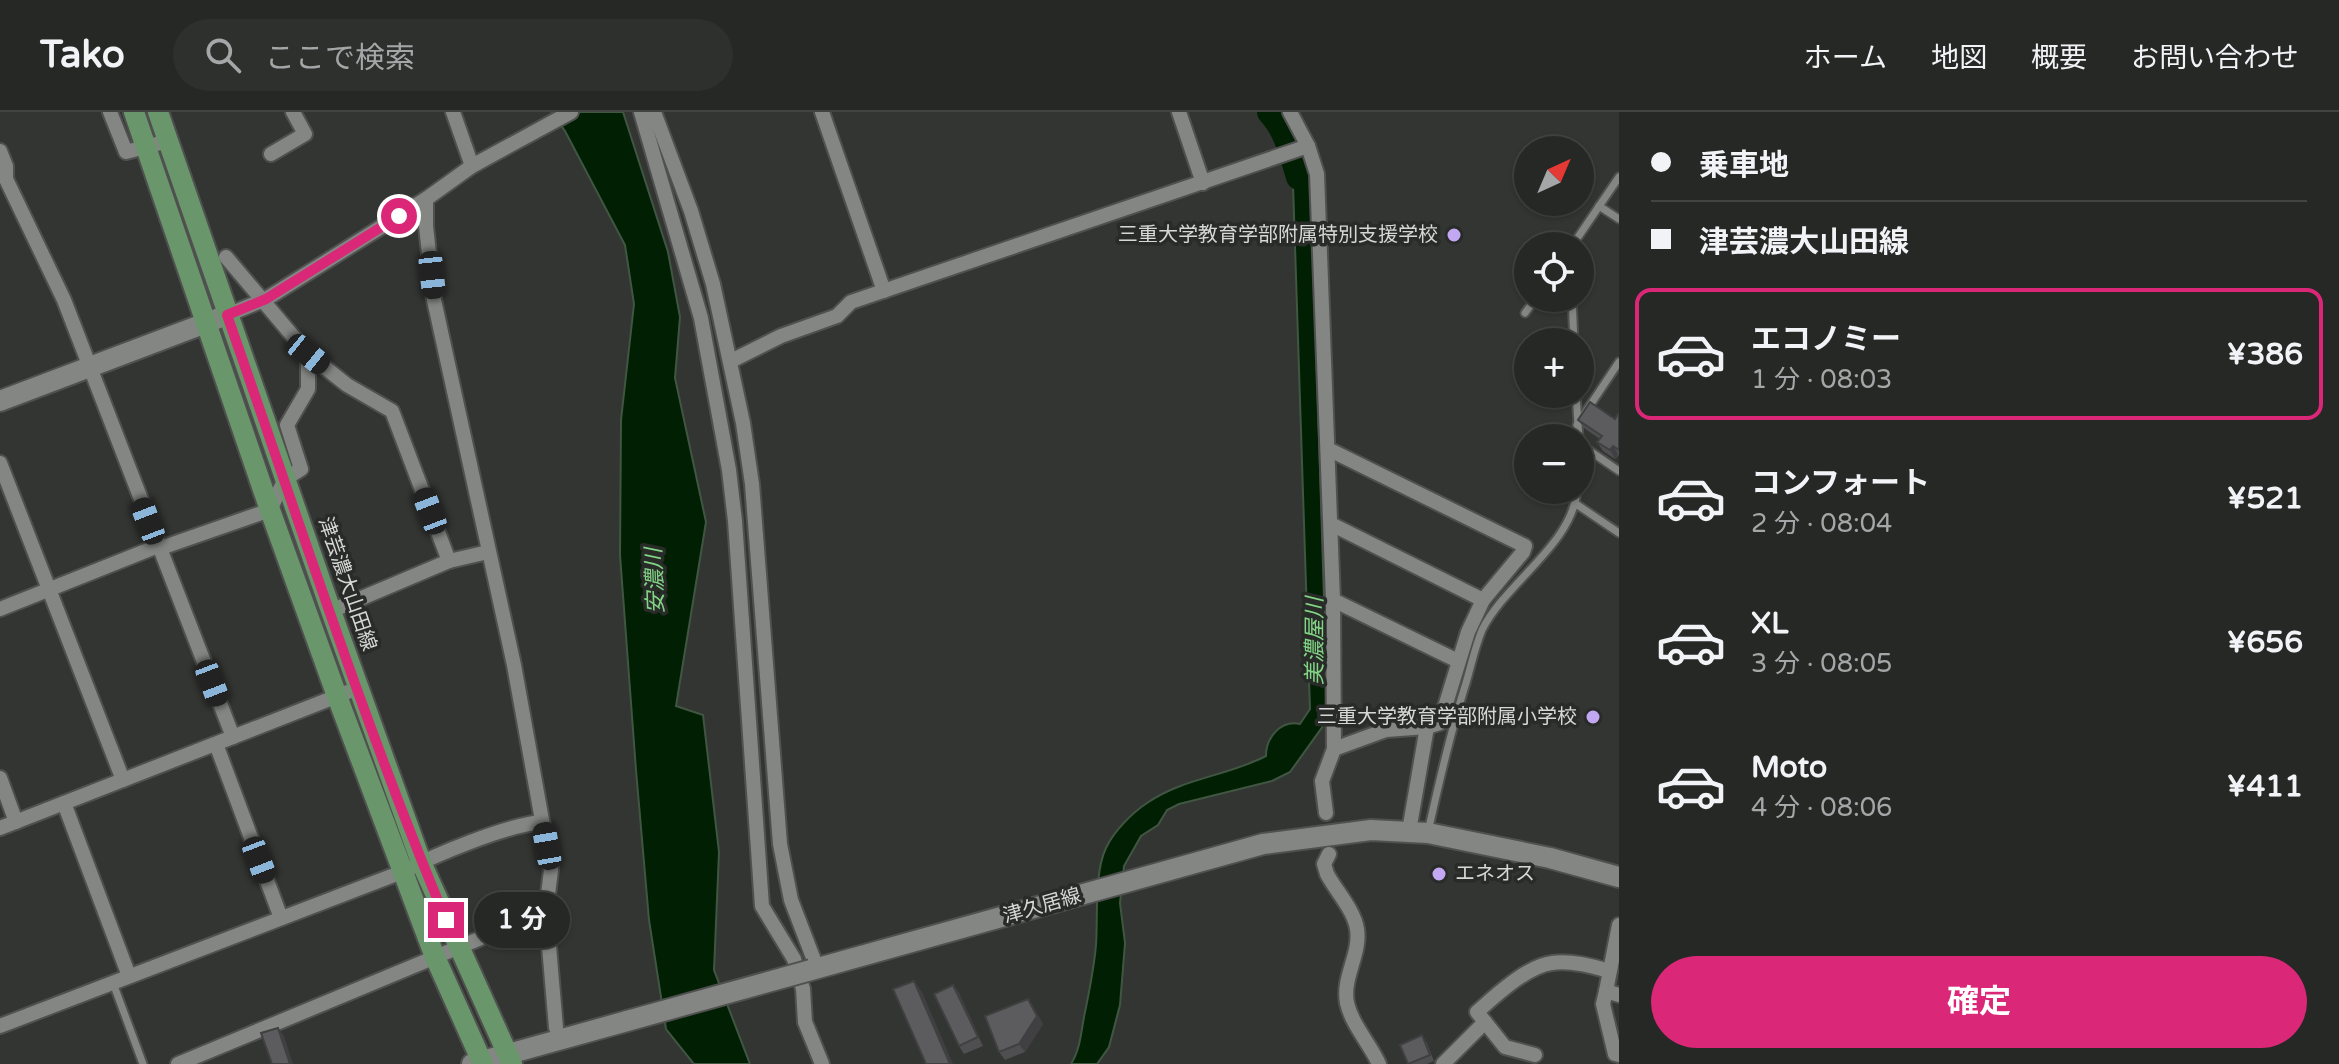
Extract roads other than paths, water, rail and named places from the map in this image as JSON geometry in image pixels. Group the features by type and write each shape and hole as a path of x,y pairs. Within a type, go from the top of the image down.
{"main road":[{"path":"134,112 337,696 402,872 479,1063"},
{"name":"津芸濃大山田線","path":"158,112 421,862 509,1060"},
{"path":"0,401 227,315"},
{"name":"津久居線","path":"479,1063 509,1060 627,1021 1263,844 1371,830 1418,832 1550,858 1619,877"}],"street":[{"path":"110,112 126,152 168,141"},
{"path":"271,154 305,134 293,112"},
{"path":"453,112 474,164"},
{"path":"227,315 262,301 426,199 474,164 571,112"},
{"path":"641,112 701,318 729,470 762,906 794,959 803,989 808,1034 822,1064"},
{"path":"654,112 691,211 716,295 731,361 752,484 780,844 791,900 814,969"},
{"path":"822,112 884,291"},
{"path":"1179,112 1203,183"},
{"path":"1290,112 1308,146 1317,174 1330,450 1333,600 1334,749 1322,781 1326,813"},
{"path":"731,361 781,336 837,316 851,302 1308,146"},
{"path":"0,151 6,166 3,181 64,300 233,737"},
{"path":"426,199 434,300 514,665 551,870 546,911 556,1028"},
{"path":"226,257 308,354 347,385 392,411 449,561"},
{"path":"0,609 159,547 270,510 285,479 301,469 287,425 308,389 308,354"},
{"path":"1330,450 1525,546 1483,600 1468,632 1440,723 1386,730 1334,749"},
{"path":"0,463 123,780"},
{"path":"0,509 16,503"},
{"path":"1331,524 1483,600"},
{"path":"331,611 449,561 488,552"},
{"path":"1333,600 1458,661"},
{"path":"0,828 358,688"},
{"path":"1418,832 1427,727"},
{"path":"216,744 281,918"},
{"path":"0,778 16,822"},
{"path":"64,803 129,976"},
{"path":"0,1026 402,872 421,862 542,822"},
{"path":"1329,854 1324,864 1327,874 1357,925 1347,1002 1379,1064"},
{"path":"178,1064 546,911"},
{"path":"1619,925 1609,971 1612,993 1603,1004 1615,1054 1619,1055"},
{"path":"1535,1055 1505,1047 1477,1012 1498,993 1539,967 1551,963 1609,971"},
{"path":"1443,1064 1485,1022"}],"lane":[{"path":"1581,232 1619,177"},
{"path":"1599,206 1619,219"},
{"path":"1578,424 1619,362"},
{"path":"1594,452 1619,471"},
{"path":"1418,832 1481,633 1498,603 1562,532 1576,504 1619,533"},
{"path":"113,982 143,1064"}],"water":[{"name":"安濃川","path":"551,112 623,112 668,252 680,317 675,378 706,522 676,706 703,715 719,852 714,970 750,1064 694,1064 666,1029 649,920 620,555 621,420 634,304 625,245 565,131"},
{"path":"1303,155 1309,178 1312,213 1326,663 1323,726 1290,772 1272,781 1179,804 1167,810 1158,825 1141,836 1124,866 1120,903 1125,943 1120,1005 1109,1047 1097,1064 1071,1064 1080,1041 1094,963 1102,858 1114,835 1135,812 1161,795 1266,756 1269,742 1276,731 1293,723 1300,724 1310,709 1293,184 1286,159"}],"waterway":[{"name":"美濃屋川","path":"1270,112 1285,134 1299,177"}],"place":[{"name":"三重大学教育学部附属特別支援学校","path":"1454,235"},
{"name":"三重大学教育学部附属小学校","path":"1593,717"},
{"name":"エネオス","path":"1439,874"}]}
